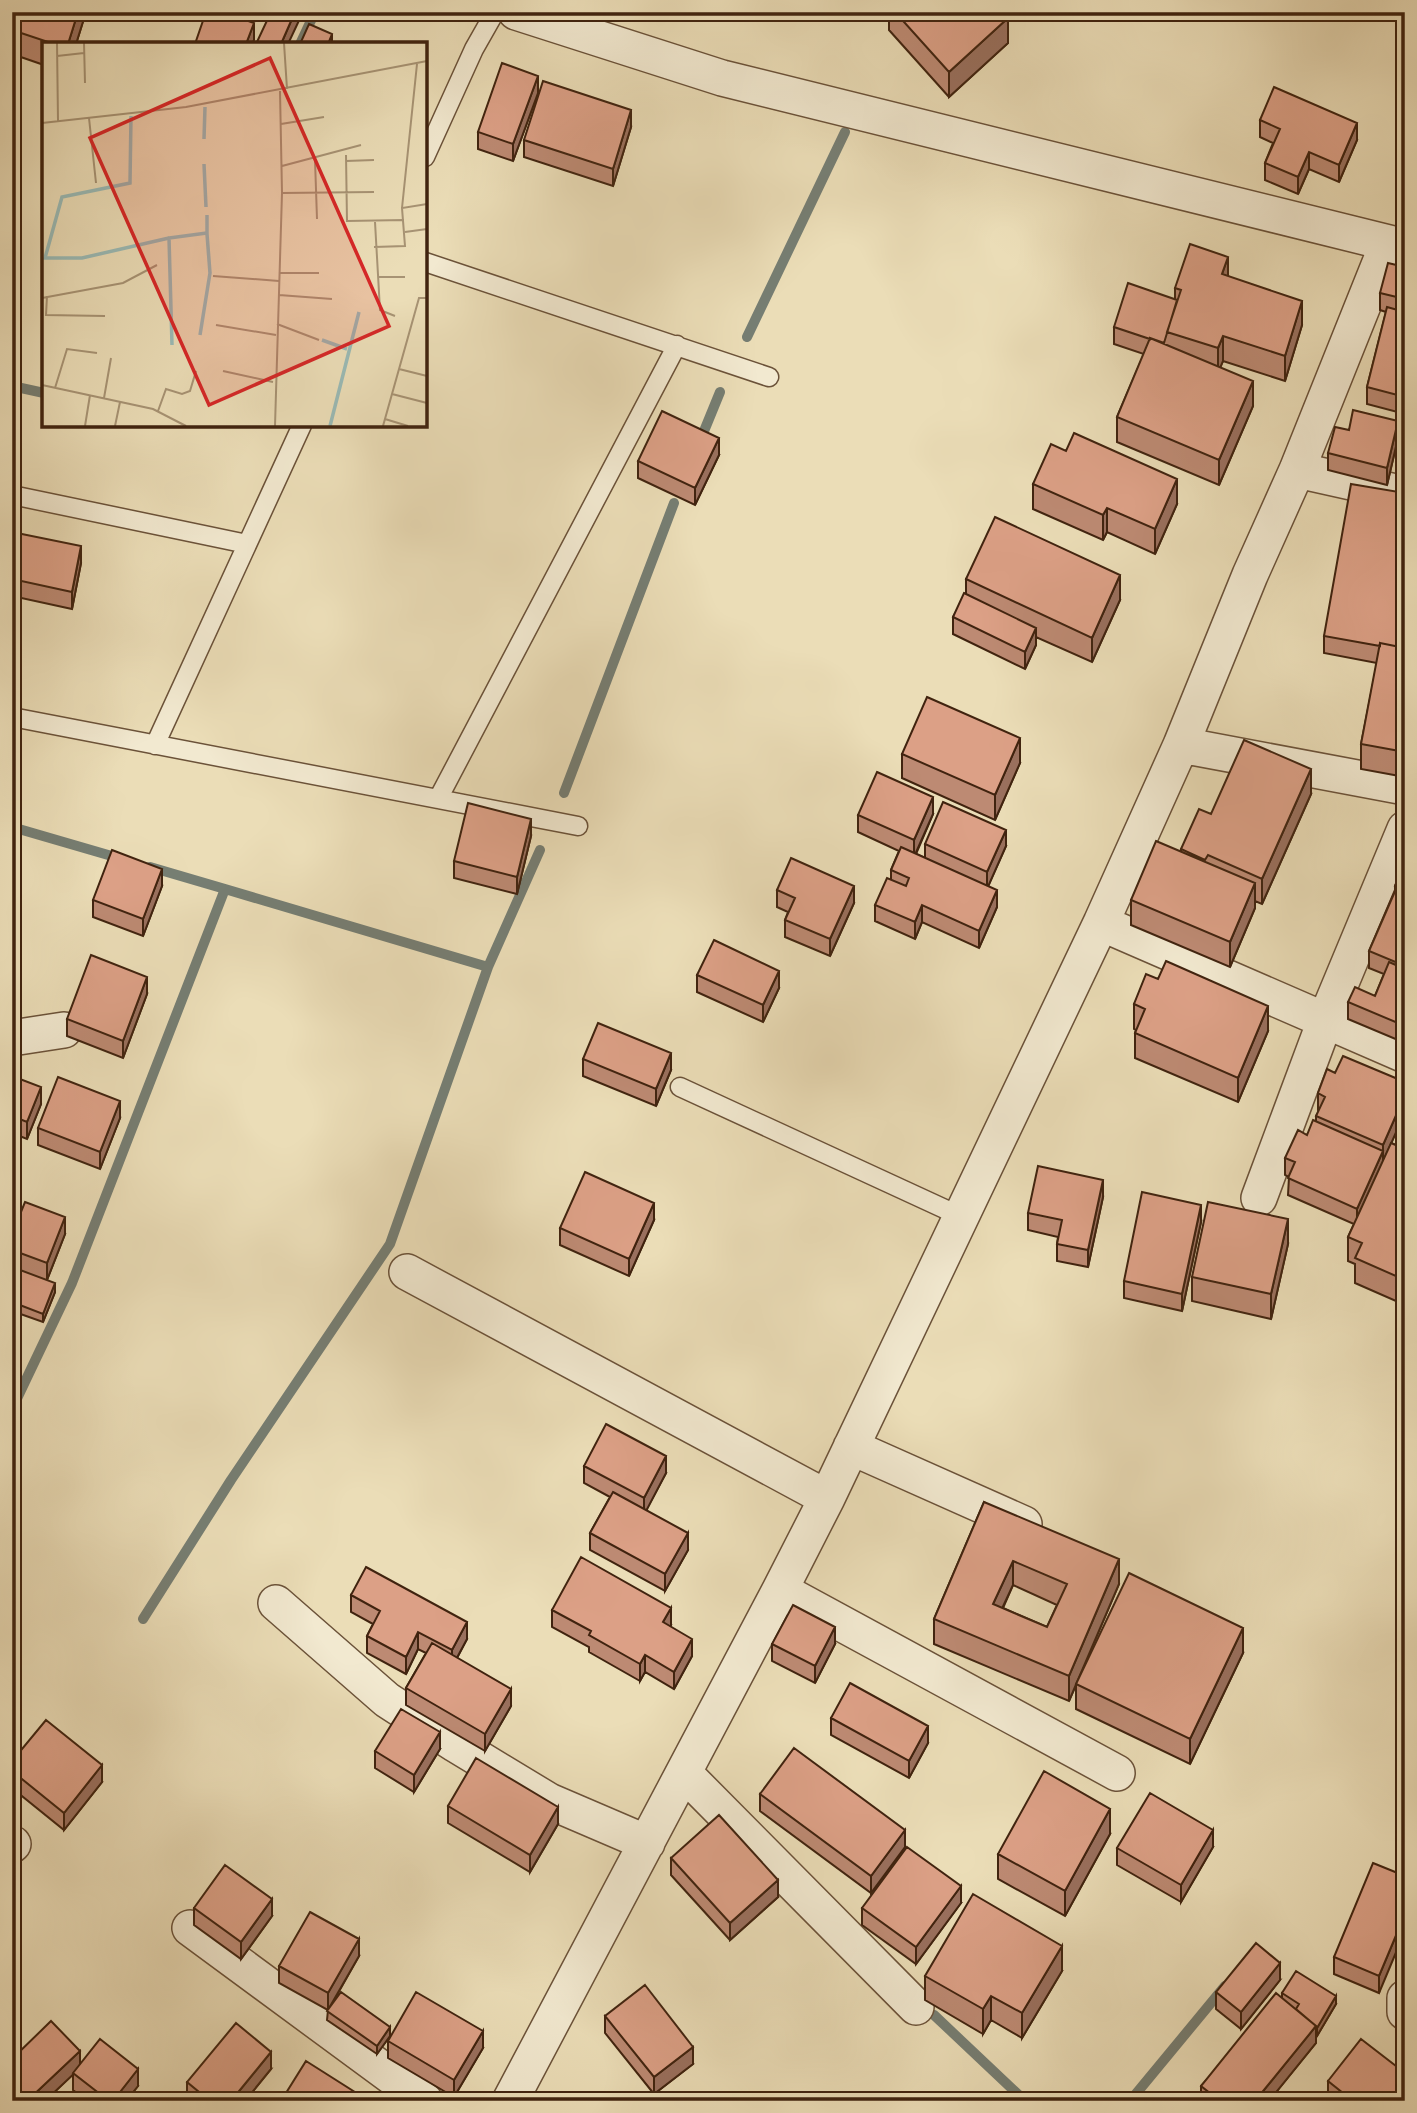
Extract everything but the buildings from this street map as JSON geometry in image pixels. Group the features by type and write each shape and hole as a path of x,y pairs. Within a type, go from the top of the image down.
{"street":[{"path":"510,2101 827,1498 1101,923 1181,745 1250,575 1396,245 722,78 516,12"},
{"path":"1297,470 1405,495"},
{"path":"1181,745 1405,786"},
{"path":"1259,1198 1325,1021 1405,829"},
{"path":"1101,923 1405,1055"},
{"path":"12,1038 64,1030"},
{"path":"407,1272 827,1498"},
{"path":"851,1447 1047,1535"},
{"path":"780,1590 1117,1773"},
{"path":"276,1602 387,1700 549,1801 646,1843"},
{"path":"684,1773 916,2007"},
{"path":"190,1928 425,2101"},
{"path":"1405,1998 1405,2012"}],"lane":[{"path":"427,153 474,49 495,12"},
{"path":"427,262 769,377"},
{"path":"438,799 677,345"},
{"path":"155,745 301,427"},
{"path":"12,495 247,544"},
{"path":"12,717 578,826"},
{"path":"680,1087 960,1216"}],"waterway":[{"path":"301,42 315,12"},
{"path":"747,337 845,132"},
{"path":"12,386 42,393"},
{"path":"702,436 720,392"},
{"path":"564,793 674,503"},
{"path":"12,827 122,859"},
{"path":"12,1409 72,1283 225,889 488,967 540,850"},
{"path":"150,867 225,889"},
{"path":"143,1619 231,1480 390,1244 488,967"},
{"path":"1130,2101 1225,1986"},
{"path":"934,2015 1025,2101"}]}
